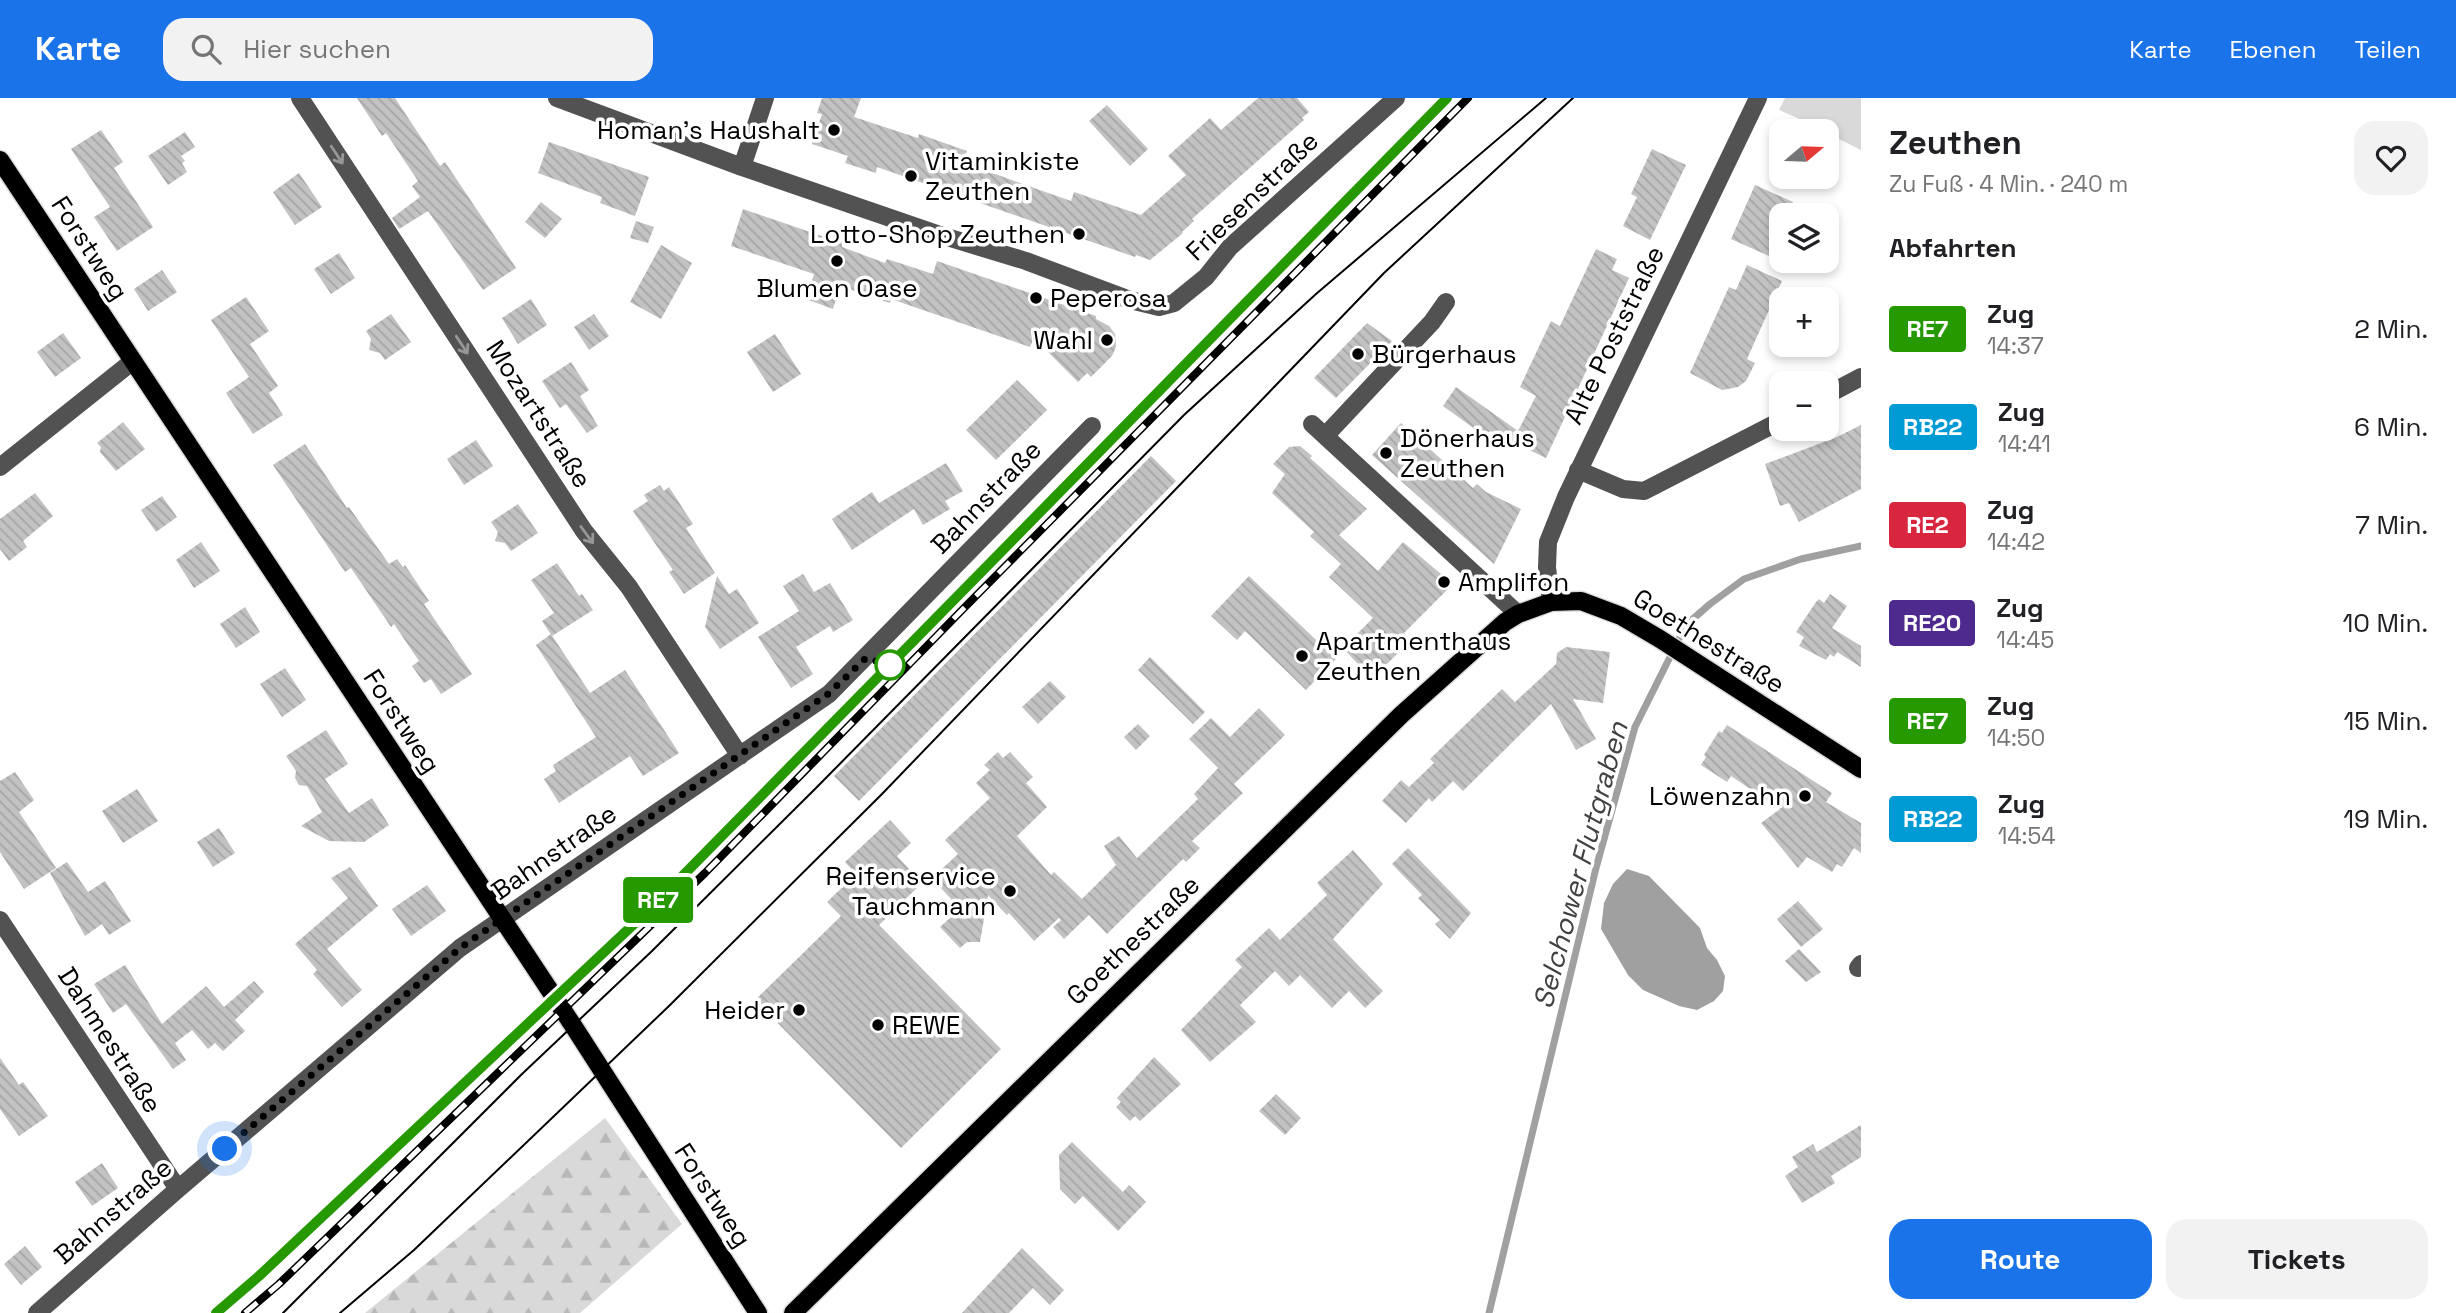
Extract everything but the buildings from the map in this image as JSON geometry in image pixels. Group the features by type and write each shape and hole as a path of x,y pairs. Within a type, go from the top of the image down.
{"main road":[{"name":"Forstweg","path":"0,160 503,920 758,1313"},
{"name":"Goethestraße","path":"793,1313 1394,722 1491,633 1518,614 1551,602 1581,601 1605,608 1660,639 1861,769"}],"street":[{"name":"Mozartstraße","path":"300,98 584,531 629,587 740,755"},
{"path":"557,98 742,167 765,98"},
{"name":"Friesenstraße","path":"742,167 1026,261 1130,300 1159,307 1174,303 1206,277 1230,247 1396,98"},
{"name":"Alte Poststraße","path":"1551,602 1547,567 1548,542 1578,470 1758,98"},
{"path":"1446,302 1432,322 1318,430 1518,614"},
{"path":"0,467 133,361"},
{"path":"1839,389 1861,377"},
{"name":"Bahnstraße","path":"37,1313 460,948 828,694 1092,426"},
{"path":"1578,470 1623,489 1644,491 1769,427"},
{"name":"Dahmestraße","path":"0,920 178,1189"}],"green space":[{"path":"1785,98 1861,98 1861,150 1839,139 1839,119 1800,119 1779,110"},
{"path":"605,1118 682,1224 580,1313 365,1313"}],"shaded area":[{"path":"1627,869 1649,876 1700,928 1707,948 1725,976 1723,991 1714,1001 1697,1010 1679,1006 1643,990 1628,975 1601,929 1604,903 1613,884"}],"waterway":[{"name":"Selchower Flutgraben","path":"1489,1313 1596,868 1635,727 1686,625 1710,604 1744,579 1801,559 1861,546"}],"tram line":[{"path":"283,1313 522,1074 652,951 816,788 1184,415 1316,294 1546,98"},
{"path":"340,1313 414,1250 669,1006 882,794 1384,273 1573,98"}],"railway":[{"path":"216,1313 259,1276 651,908 1447,98"},
{"path":"245,1313 279,1284 705,873 1468,98"}],"train":[{"name":"RE7","path":"216,1313 259,1276 651,908 1447,98"}],"place":[{"name":"Homan's Haushalt","path":"834,130"},
{"name":"Vitaminkiste Zeuthen","path":"911,176"},
{"name":"Lotto-Shop Zeuthen","path":"1079,234"},
{"name":"Blumen Oase","path":"837,261"},
{"name":"Peperosa","path":"1036,298"},
{"name":"Wahl","path":"1107,340"},
{"name":"Bürgerhaus","path":"1358,354"},
{"name":"Dönerhaus Zeuthen","path":"1386,453"},
{"name":"Amplifon","path":"1444,582"},
{"name":"Apartmenthaus Zeuthen","path":"1302,656"},
{"name":"Löwenzahn","path":"1805,796"},
{"name":"Reifenservice Tauchmann","path":"1010,891"},
{"name":"Heider","path":"799,1010"},
{"name":"REWE","path":"878,1025"}],"route":[{"path":"225,1149 460,948 587,862 653,813 765,739 828,694 866,658 890,665"}]}
